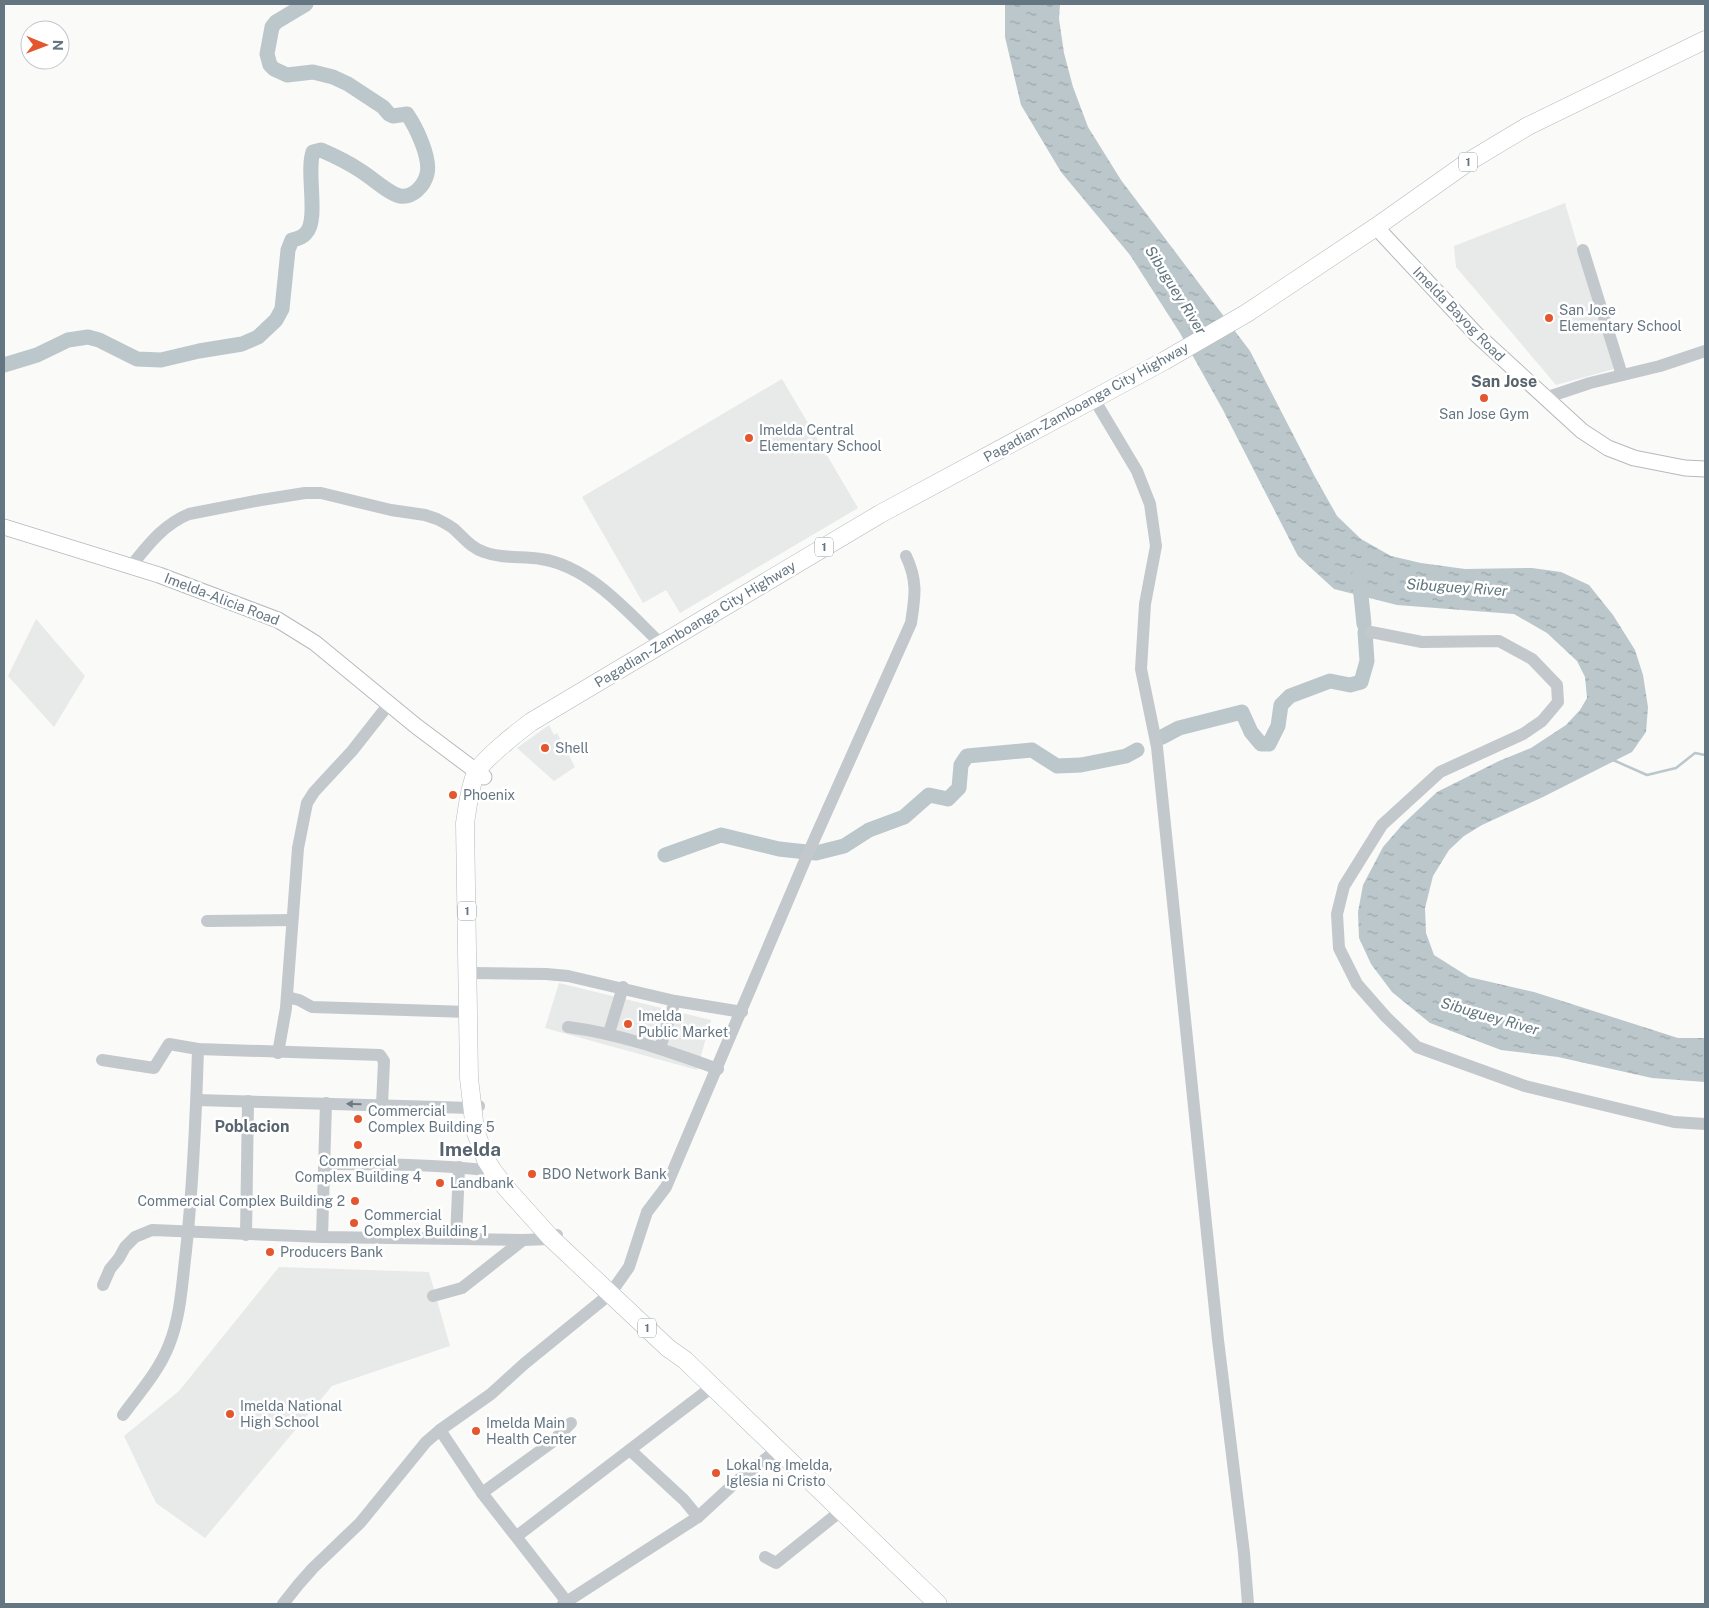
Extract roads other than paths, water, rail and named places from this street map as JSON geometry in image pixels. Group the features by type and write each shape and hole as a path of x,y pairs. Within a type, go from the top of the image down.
{"highway":[{"name":"Pagadian-Zamboanga City Highway","path":"555,1236 508,1179 495,1158 476,1107 469,1078 465,823 469,792 495,752 531,722 880,514 1094,399 1247,313 1376,227 1468,162 1528,126 1705,40"},
{"name":"Pagadian-Zamboanga City Highway","path":"480,774 472,820 470,852 475,1130 486,1160 493,1171 555,1236 668,1348 685,1360 938,1604"}],"main road":[{"name":"Imelda Bayog Road","path":"1376,227 1476,334 1582,431 1618,452 1656,463 1705,469"},
{"name":"Imelda-Alicia Road","path":"4,527 193,587 278,620 315,643 389,704 480,774"}],"street":[{"path":"1583,250 1622,375"},
{"path":"1545,398 1590,383 1660,366 1705,351"},
{"path":"1094,399 1137,471 1150,504 1156,546 1145,604 1141,669 1157,747 1248,1604"},
{"path":"130,566 163,530 180,518 190,514 305,493 331,494 437,519 452,527 474,548 485,553 541,559 563,564 591,580 661,644"},
{"path":"283,1604 314,1568 360,1523 426,1442 490,1394 612,1291 629,1267 647,1212 666,1187 718,1069 806,858 911,623 915,594 913,570 906,556"},
{"path":"1371,632 1422,642 1499,641 1532,659 1556,685 1558,702 1542,721 1523,734 1440,772 1382,825 1344,886 1337,914 1339,948 1357,984 1386,1017 1417,1047 1525,1086 1674,1122 1705,1124"},
{"path":"278,1053 286,1001 298,848 307,804 314,792 352,751 389,704"},
{"path":"207,921 292,920"},
{"path":"472,973 554,974 584,978 675,1001 742,1012"},
{"path":"610,1033 623,987"},
{"path":"286,1001 299,1000 312,1007 468,1012"},
{"path":"660,1048 675,1001"},
{"path":"568,1028 610,1033 660,1048 718,1069"},
{"path":"102,1060 154,1068 169,1044 198,1049 380,1055 384,1061 382,1104"},
{"path":"123,1415 156,1370 169,1346 177,1320 188,1231 197,1100 198,1049"},
{"path":"197,1100 476,1107"},
{"path":"246,1235 248,1101"},
{"path":"322,1237 326,1103"},
{"path":"324,1164 459,1167 493,1171"},
{"path":"456,1239 459,1167"},
{"path":"103,1285 110,1269 125,1247 135,1237 152,1230 246,1235 456,1239 524,1240 555,1236"},
{"path":"433,1296 462,1288 524,1240"},
{"path":"517,1536 712,1387"},
{"path":"482,1493 551,1442 571,1423"},
{"path":"440,1430 482,1493 517,1536 565,1603 698,1517 777,1450"},
{"path":"630,1450 684,1500 698,1517"},
{"path":"765,1557 776,1563 842,1510"}],"water":[{"name":"Sibuguey River","path":"1005,4 1060,4 1059,19 1064,53 1073,87 1088,127 1121,180 1250,351 1337,516 1361,539 1391,556 1421,563 1465,569 1532,568 1561,572 1589,585 1613,615 1635,650 1643,675 1648,707 1646,732 1632,752 1543,797 1482,825 1464,836 1449,850 1433,876 1425,908 1426,933 1434,955 1469,977 1534,992 1678,1038 1705,1038 1705,1082 1652,1078 1558,1057 1501,1050 1430,1023 1392,992 1371,964 1359,938 1358,912 1363,885 1383,847 1403,824 1437,792 1499,761 1531,748 1566,725 1580,710 1587,698 1585,677 1577,661 1547,633 1514,614 1397,605 1334,589 1298,556 1223,410 1180,333 1130,255 1061,172 1021,105 1005,37"}],"waterway":[{"path":"4,365 37,355 68,340 88,337 99,340 137,359 161,360 242,344 258,337 276,320 282,309 288,250 292,240 303,236 310,227 312,218 311,160 313,152 321,150 342,160 396,195 409,195 421,187 427,174 427,160 418,134 407,114 393,116 383,107 348,84 333,77 313,72 287,75 270,65 267,54 272,27 276,22 306,4"},
{"path":"1359,576 1364,624"},
{"path":"1162,737 1179,728 1242,712 1251,732 1261,744 1269,744 1278,726 1281,705 1290,696 1330,681 1350,685 1361,682 1367,661 1365,632"},
{"path":"665,855 721,835 779,849 816,853 844,846 869,830 904,817 929,795 948,799 959,788 961,765 967,756 1032,750 1057,766 1081,765 1126,756 1137,750"},
{"path":"1613,760 1647,775 1676,768 1695,753 1705,755"}],"place":[{"name":"San Jose Elementary School","path":"1549,318"},
{"name":"San Jose Gym","path":"1484,398"},
{"name":"Imelda Central Elementary School","path":"749,438"},
{"name":"Shell","path":"545,748"},
{"name":"Phoenix","path":"453,795"},
{"name":"Imelda Public Market","path":"628,1024"},
{"name":"Commercial Complex Building 5","path":"358,1119"},
{"name":"Commercial Complex Building 4","path":"358,1145"},
{"name":"BDO Network Bank","path":"532,1174"},
{"name":"Landbank","path":"440,1183"},
{"name":"Commercial Complex Building 2","path":"355,1201"},
{"name":"Commercial Complex Building 1","path":"354,1223"},
{"name":"Producers Bank","path":"270,1252"},
{"name":"Imelda National High School","path":"230,1414"},
{"name":"Imelda Main Health Center","path":"476,1431"},
{"name":"Lokal ng Imelda, Iglesia ni Cristo","path":"716,1473"}],"district":[{"name":"San Jose","path":"1504,381"},
{"name":"Poblacion","path":"252,1126"},
{"name":"Imelda","path":"470,1149"}]}
